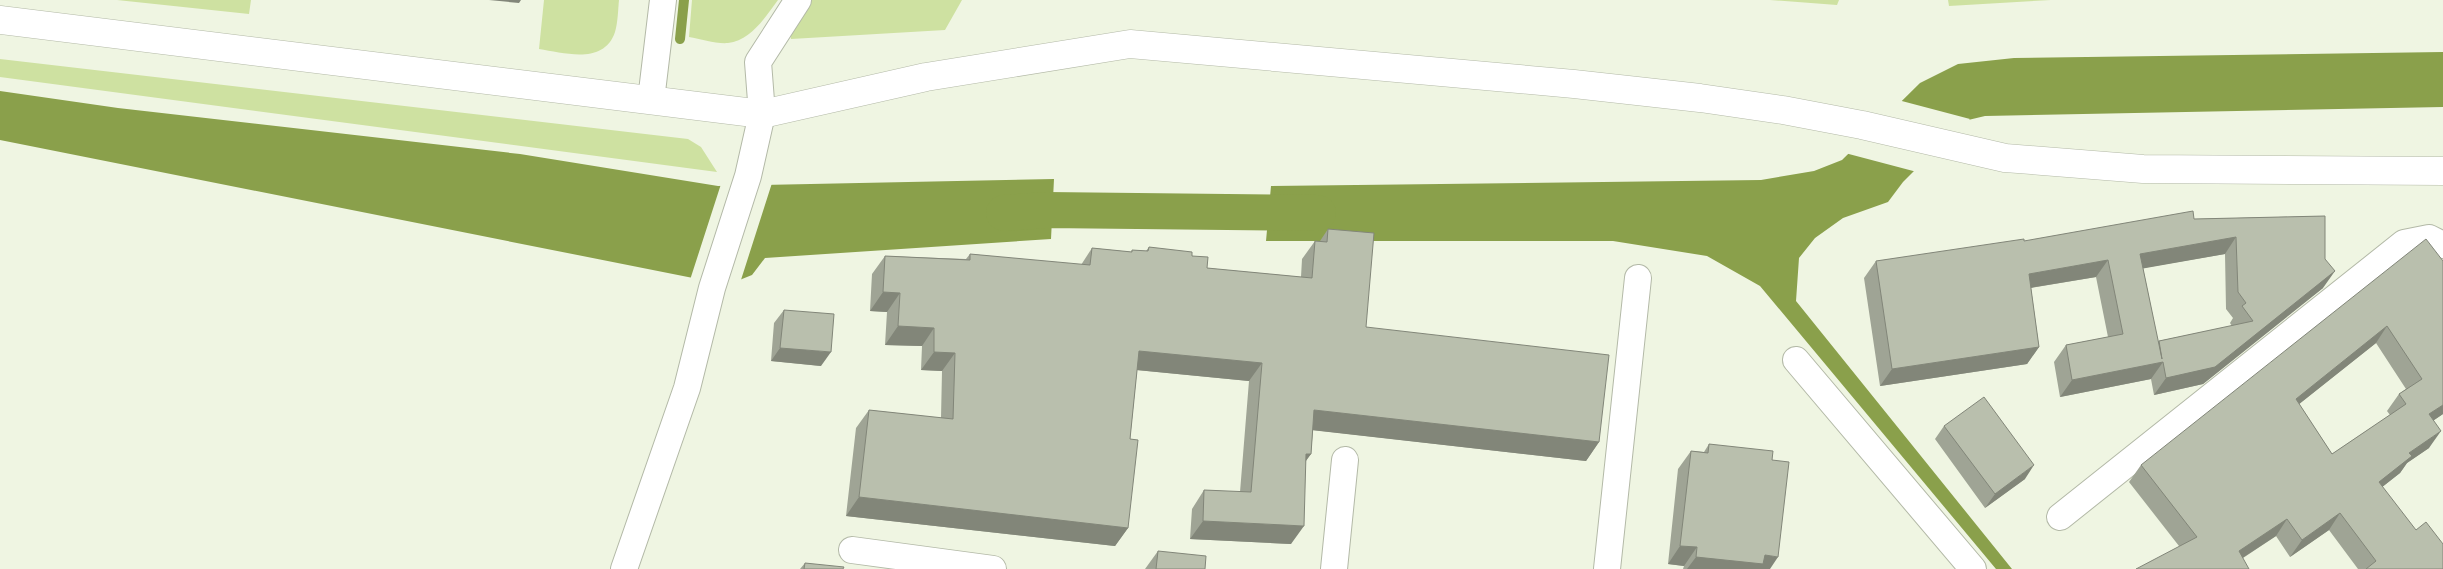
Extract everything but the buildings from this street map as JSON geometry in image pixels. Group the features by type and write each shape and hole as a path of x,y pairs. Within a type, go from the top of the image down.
{"main road":[{"path":"0,20 762,114 926,77 1130,44 1603,88 1783,110 1862,125 2006,158 2143,169 2443,171"}],"street":[{"path":"651,100 664,0"},
{"path":"624,569 687,388 712,288 748,176 762,114 758,62 798,0"},
{"path":"2060,517 2404,243 2429,238 2443,245"},
{"path":"1607,569 1638,278"},
{"path":"1796,360 1973,569"},
{"path":"1334,569 1346,460"},
{"path":"852,550 994,569"}],"shaded area":[{"path":"117,0 251,0 249,14"},
{"path":"544,0 619,0 616,28 610,42 602,49 593,53 583,54 539,49"},
{"path":"692,0 778,0 751,33 736,41 723,43 689,37"},
{"path":"811,0 962,0 945,30 791,39 790,31"},
{"path":"1770,0 1839,0 1837,5"},
{"path":"1948,0 2051,0 1949,6"},
{"path":"2443,52 2443,107 1985,116 1964,121 1903,182 1888,202 1843,218 1815,238 1799,258 1796,301 2012,569 1996,569 1760,286 1707,256 1613,241 1266,241 1271,186 1761,180 1814,171 1842,160 1920,83 1958,64 2014,58"},
{"path":"0,59 688,139 701,147 717,172 0,77"},
{"path":"0,91 118,108 520,154 718,186 1054,179 1051,239 765,258 752,275 737,281 693,278 0,140"}],"pier":[{"path":"1898,100 1970,119 1917,172 1845,153"},
{"path":"772,183 740,283 690,280 721,184"}],"waterway":[{"path":"680,39 684,0"},
{"path":"1004,213 1047,210 1318,213"}]}
